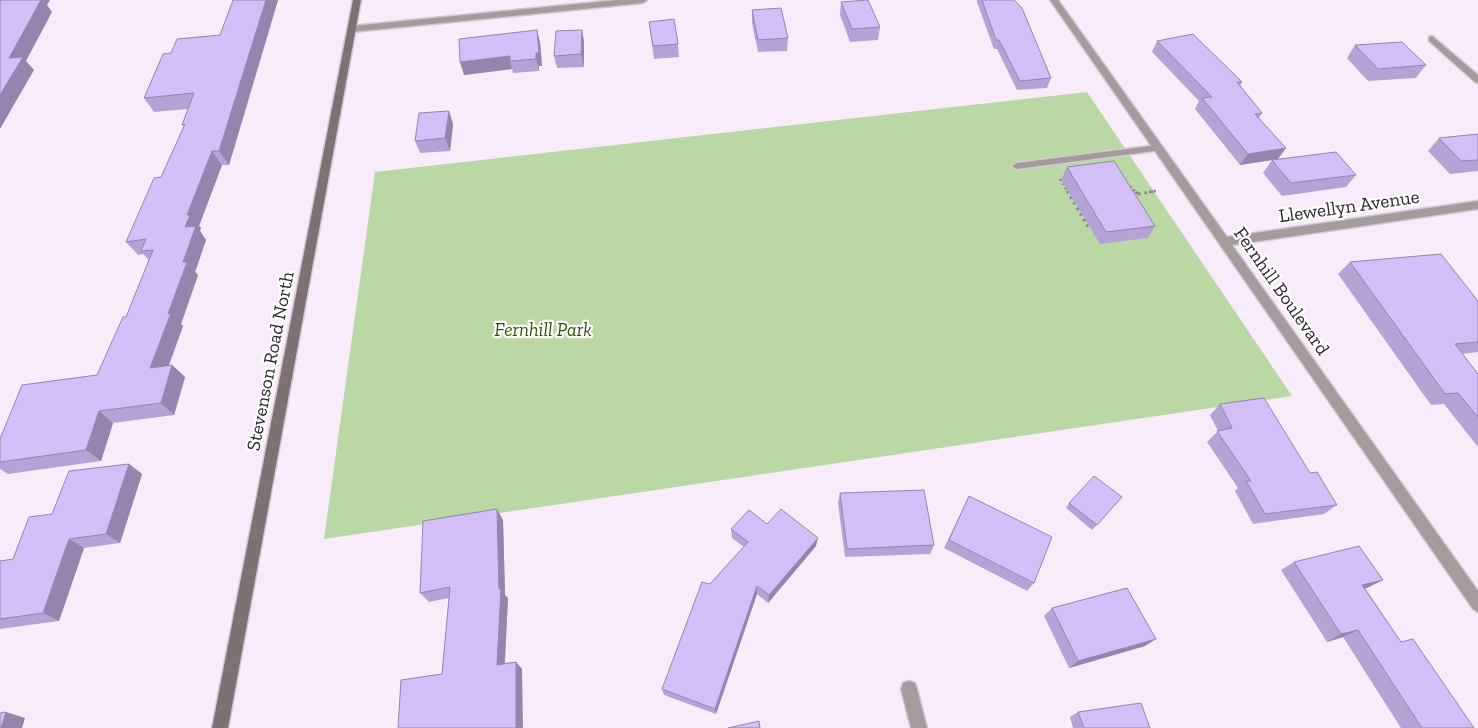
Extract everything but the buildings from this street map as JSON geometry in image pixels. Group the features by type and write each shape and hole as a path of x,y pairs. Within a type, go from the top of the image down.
{"main road":[{"name":"Stevenson Road North","path":"220,728 357,0"}],"street":[{"path":"352,29 643,0"},
{"name":"Fernhill Boulevard","path":"1054,0 1478,604"},
{"path":"1432,39 1478,80"},
{"path":"1017,166 1158,148"},
{"name":"Llewellyn Avenue","path":"1224,242 1478,205"},
{"path":"909,689 919,728"}],"path":[{"path":"1057,174 1090,230"},
{"path":"1124,181 1138,194"},
{"path":"1128,195 1156,191"}],"green space":[{"name":"Fernhill Park","path":"1087,92 1292,396 324,539 375,172"}]}
